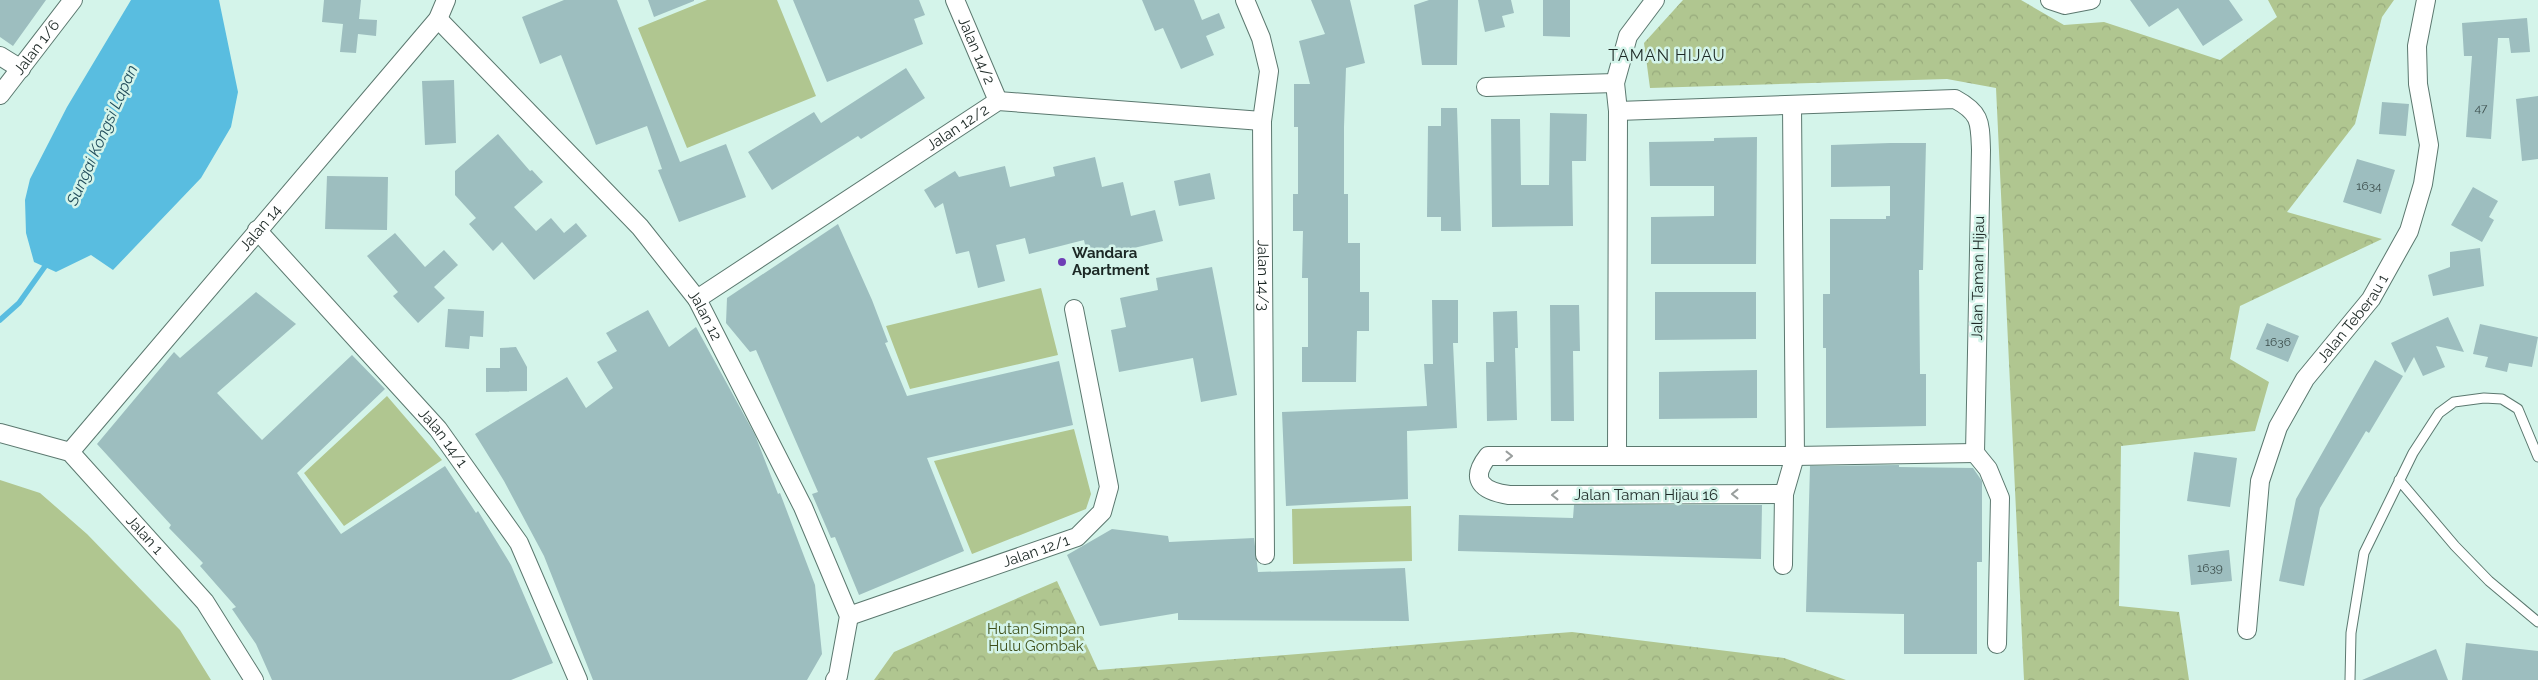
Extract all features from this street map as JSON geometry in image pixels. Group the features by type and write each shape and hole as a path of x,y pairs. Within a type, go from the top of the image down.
{"street":[{"name":"Jalan 1/6","path":"0,95 73,0"},
{"name":"Jalan 14","path":"70,452 438,19 446,0"},
{"name":"Jalan 14/2","path":"955,0 998,101"},
{"name":"Jalan 14/3","path":"1246,0 1261,38 1269,71 1262,121 1266,555"},
{"path":"1655,0 1628,36 1615,83 1618,111 1617,456 1796,456 1975,452 1988,468 2000,498 1997,644"},
{"path":"2050,0 2065,5 2091,0"},
{"name":"Jalan Teberau 1","path":"2247,630 2260,481 2278,427 2305,379 2371,299 2409,231 2423,184 2429,145 2418,84 2416,46 2426,0"},
{"name":"Jalan 12","path":"438,19 640,227 697,299 803,506 849,616"},
{"path":"0,56 21,69"},
{"path":"1486,87 1615,83"},
{"name":"Jalan Taman Hijau","path":"1618,111 1954,99 1971,108 1980,122 1975,452"},
{"name":"Jalan 12/2","path":"697,299 998,101 1262,121"},
{"path":"1783,565 1784,494 1796,456 1792,106"},
{"name":"Jalan 14/1","path":"257,230 438,429 519,543 578,680"},
{"name":"Jalan 12/1","path":"849,616 1077,537 1102,512 1109,487 1074,309"},
{"path":"0,433 70,452"},
{"name":"Jalan 1","path":"70,452 205,602 254,680"},
{"name":"Jalan Taman Hijau 16","path":"1617,456 1488,456 1480,466 1478,478 1485,488 1495,493 1509,495 1784,494"},
{"path":"835,680 838,676 849,616"}],"lane":[{"path":"2350,680 2351,633 2364,553 2413,453 2439,412 2454,402 2484,398 2502,399 2518,409 2538,457"},
{"path":"2399,480 2462,553 2489,581 2538,622"}],"green space":[{"path":"707,0 777,0 816,96 687,148 638,28"},
{"path":"1683,0 2021,0 2064,25 2104,22 2220,60 2277,17 2268,0 2394,0 2382,17 2355,124 2287,212 2382,239 2240,306 2230,359 2269,382 2255,431 2121,446 2119,606 2179,612 2189,680 2024,680 1996,88 1947,79 1650,88 1644,43"},
{"path":"1041,288 1058,355 910,389 886,326"},
{"path":"387,396 442,460 344,526 304,473"},
{"path":"1074,429 1091,494 1086,509 972,554 934,461"},
{"path":"0,480 40,493 87,534 180,630 211,680 0,680"},
{"path":"1411,506 1412,561 1293,564 1292,509"},
{"name":"Hutan Simpan Hulu Gombak","path":"1057,581 1098,670 1572,632 1784,658 1846,680 874,680 894,652"}],"water":[{"path":"131,0 219,0 238,92 231,127 201,178 113,270 91,255 56,272 34,262 26,233 25,200 30,179 67,107"}],"building":[{"path":"0,0 46,0 13,46 0,37"},
{"path":"324,0 361,0 359,19 377,20 376,36 358,34 356,53 340,52 343,24 322,22"},
{"path":"564,0 617,0 680,162 726,144 746,197 679,222 658,170 662,169 647,126 596,145 561,55 540,64 522,17"},
{"path":"648,0 694,0 694,1 654,17"},
{"path":"793,0 919,0 925,15 914,19 923,44 827,82"},
{"path":"1142,0 1194,0 1202,20 1219,13 1225,28 1206,36 1214,55 1181,69 1163,28 1155,31"},
{"path":"1311,0 1350,0 1365,63 1346,68 1344,127 1344,194 1348,194 1348,243 1360,243 1360,292 1369,292 1369,331 1357,331 1356,382 1302,382 1302,347 1308,347 1308,278 1302,278 1303,231 1293,231 1293,194 1298,194 1298,127 1294,127 1294,84 1310,84 1299,41 1325,34"},
{"path":"1429,0 1458,0 1457,65 1422,65 1414,5"},
{"path":"1478,0 1511,0 1514,13 1502,16 1505,27 1485,32"},
{"path":"1543,0 1570,0 1570,37 1543,36"},
{"path":"2130,0 2229,0 2243,20 2203,46 2178,8 2149,27"},
{"path":"2527,18 2530,52 2511,53 2509,38 2498,38 2491,139 2466,137 2472,56 2464,56 2462,23"},
{"path":"906,68 925,98 861,139 858,136 772,190 748,152 814,112 821,123"},
{"path":"454,80 456,143 425,145 422,81"},
{"path":"2538,96 2538,159 2522,161 2516,99"},
{"path":"2382,102 2409,104 2406,136 2379,134"},
{"path":"1441,108 1457,108 1461,231 1441,231 1441,217 1427,217 1428,126 1441,126"},
{"path":"1550,113 1587,114 1586,161 1572,161 1573,226 1492,227 1491,119 1520,119 1521,185 1549,185"},
{"path":"498,134 530,171 532,170 543,182 514,207 536,231 551,218 564,233 576,223 587,236 534,280 502,242 493,251 469,224 476,218 455,195 455,171"},
{"path":"1757,137 1756,264 1651,264 1651,217 1714,216 1714,186 1650,186 1649,142 1714,141 1714,138"},
{"path":"1926,143 1923,270 1919,270 1920,374 1926,374 1926,426 1826,428 1826,348 1823,348 1823,294 1830,294 1830,219 1886,219 1886,216 1890,216 1890,186 1831,187 1831,145"},
{"path":"1095,157 1102,187 1123,182 1131,216 1155,210 1163,241 1088,259 1084,240 1029,254 1025,238 996,245 1005,281 978,288 969,251 956,254 943,203 935,208 924,190 955,171 959,177 1005,166 1010,187 1055,176 1053,167"},
{"path":"2357,159 2395,170 2381,214 2343,202"},
{"path":"1210,173 1215,199 1179,206 1174,181"},
{"path":"327,176 388,177 387,230 325,229"},
{"path":"2473,187 2498,201 2489,217 2494,220 2482,242 2451,225"},
{"path":"838,224 872,300 888,342 885,343 907,396 1059,361 1073,425 927,458 964,551 859,595 835,537 831,538 812,494 818,492 756,350 750,352 726,323 727,298"},
{"path":"395,233 425,267 444,250 458,265 434,287 445,298 418,323 393,296 398,292 367,256"},
{"path":"2480,248 2484,286 2433,296 2428,275 2450,267 2450,252"},
{"path":"1212,267 1237,395 1201,402 1193,358 1119,372 1111,330 1126,327 1120,298 1158,290 1156,278"},
{"path":"256,292 296,324 217,393 262,440 352,355 385,389 297,473 341,534 445,466 476,513 478,511 511,565 553,663 511,680 272,680 256,644 232,609 236,607 200,566 203,563 169,528 171,525 97,444 174,352 180,358"},
{"path":"1655,292 1756,292 1756,339 1655,340"},
{"path":"1432,300 1458,300 1458,343 1453,343 1457,428 1407,431 1408,499 1286,506 1282,412 1427,406 1424,364 1433,364"},
{"path":"1550,305 1579,305 1580,351 1573,351 1574,421 1551,421"},
{"path":"448,309 484,311 483,337 470,336 469,349 445,347"},
{"path":"648,310 669,347 696,327 755,435 778,494 780,493 815,585 822,654 807,680 593,680 544,556 504,481 475,434 567,377 586,408 613,388 597,362 617,351 606,333"},
{"path":"1517,311 1518,348 1515,348 1517,420 1487,421 1486,362 1494,362 1493,312"},
{"path":"2448,317 2464,352 2436,346 2445,367 2423,376 2414,357 2405,373 2391,343"},
{"path":"2267,323 2299,336 2288,362 2256,349"},
{"path":"2480,324 2538,337 2532,367 2509,363 2507,372 2485,367 2488,357 2473,354"},
{"path":"516,347 527,367 527,391 486,392 486,368 500,368 500,348"},
{"path":"2375,360 2403,376 2369,433 2366,431 2320,508 2304,586 2279,581 2296,499"},
{"path":"1757,370 1757,418 1659,419 1659,372"},
{"path":"2194,452 2237,458 2230,507 2187,501"},
{"path":"1899,465 1899,467 1973,468 1982,481 1982,562 1977,562 1977,654 1904,654 1904,614 1806,612 1810,466"},
{"path":"1574,505 1762,505 1761,559 1458,551 1459,515 1573,518"},
{"path":"1112,529 1168,536 1169,542 1254,538 1258,572 1405,568 1409,621 1178,620 1178,613 1100,626 1067,555"},
{"path":"2229,550 2232,581 2191,585 2188,555"},
{"path":"2466,643 2538,651 2538,680 2462,680"},
{"path":"2436,649 2448,680 2362,680"}],"waterway":[{"name":"Sungai Kongsi Lapan","path":"0,320 19,303 48,262"}],"place":[{"name":"Wandara Apartment","path":"1062,262"}],"district":[{"name":"TAMAN HIJAU","path":"1667,55"}]}
